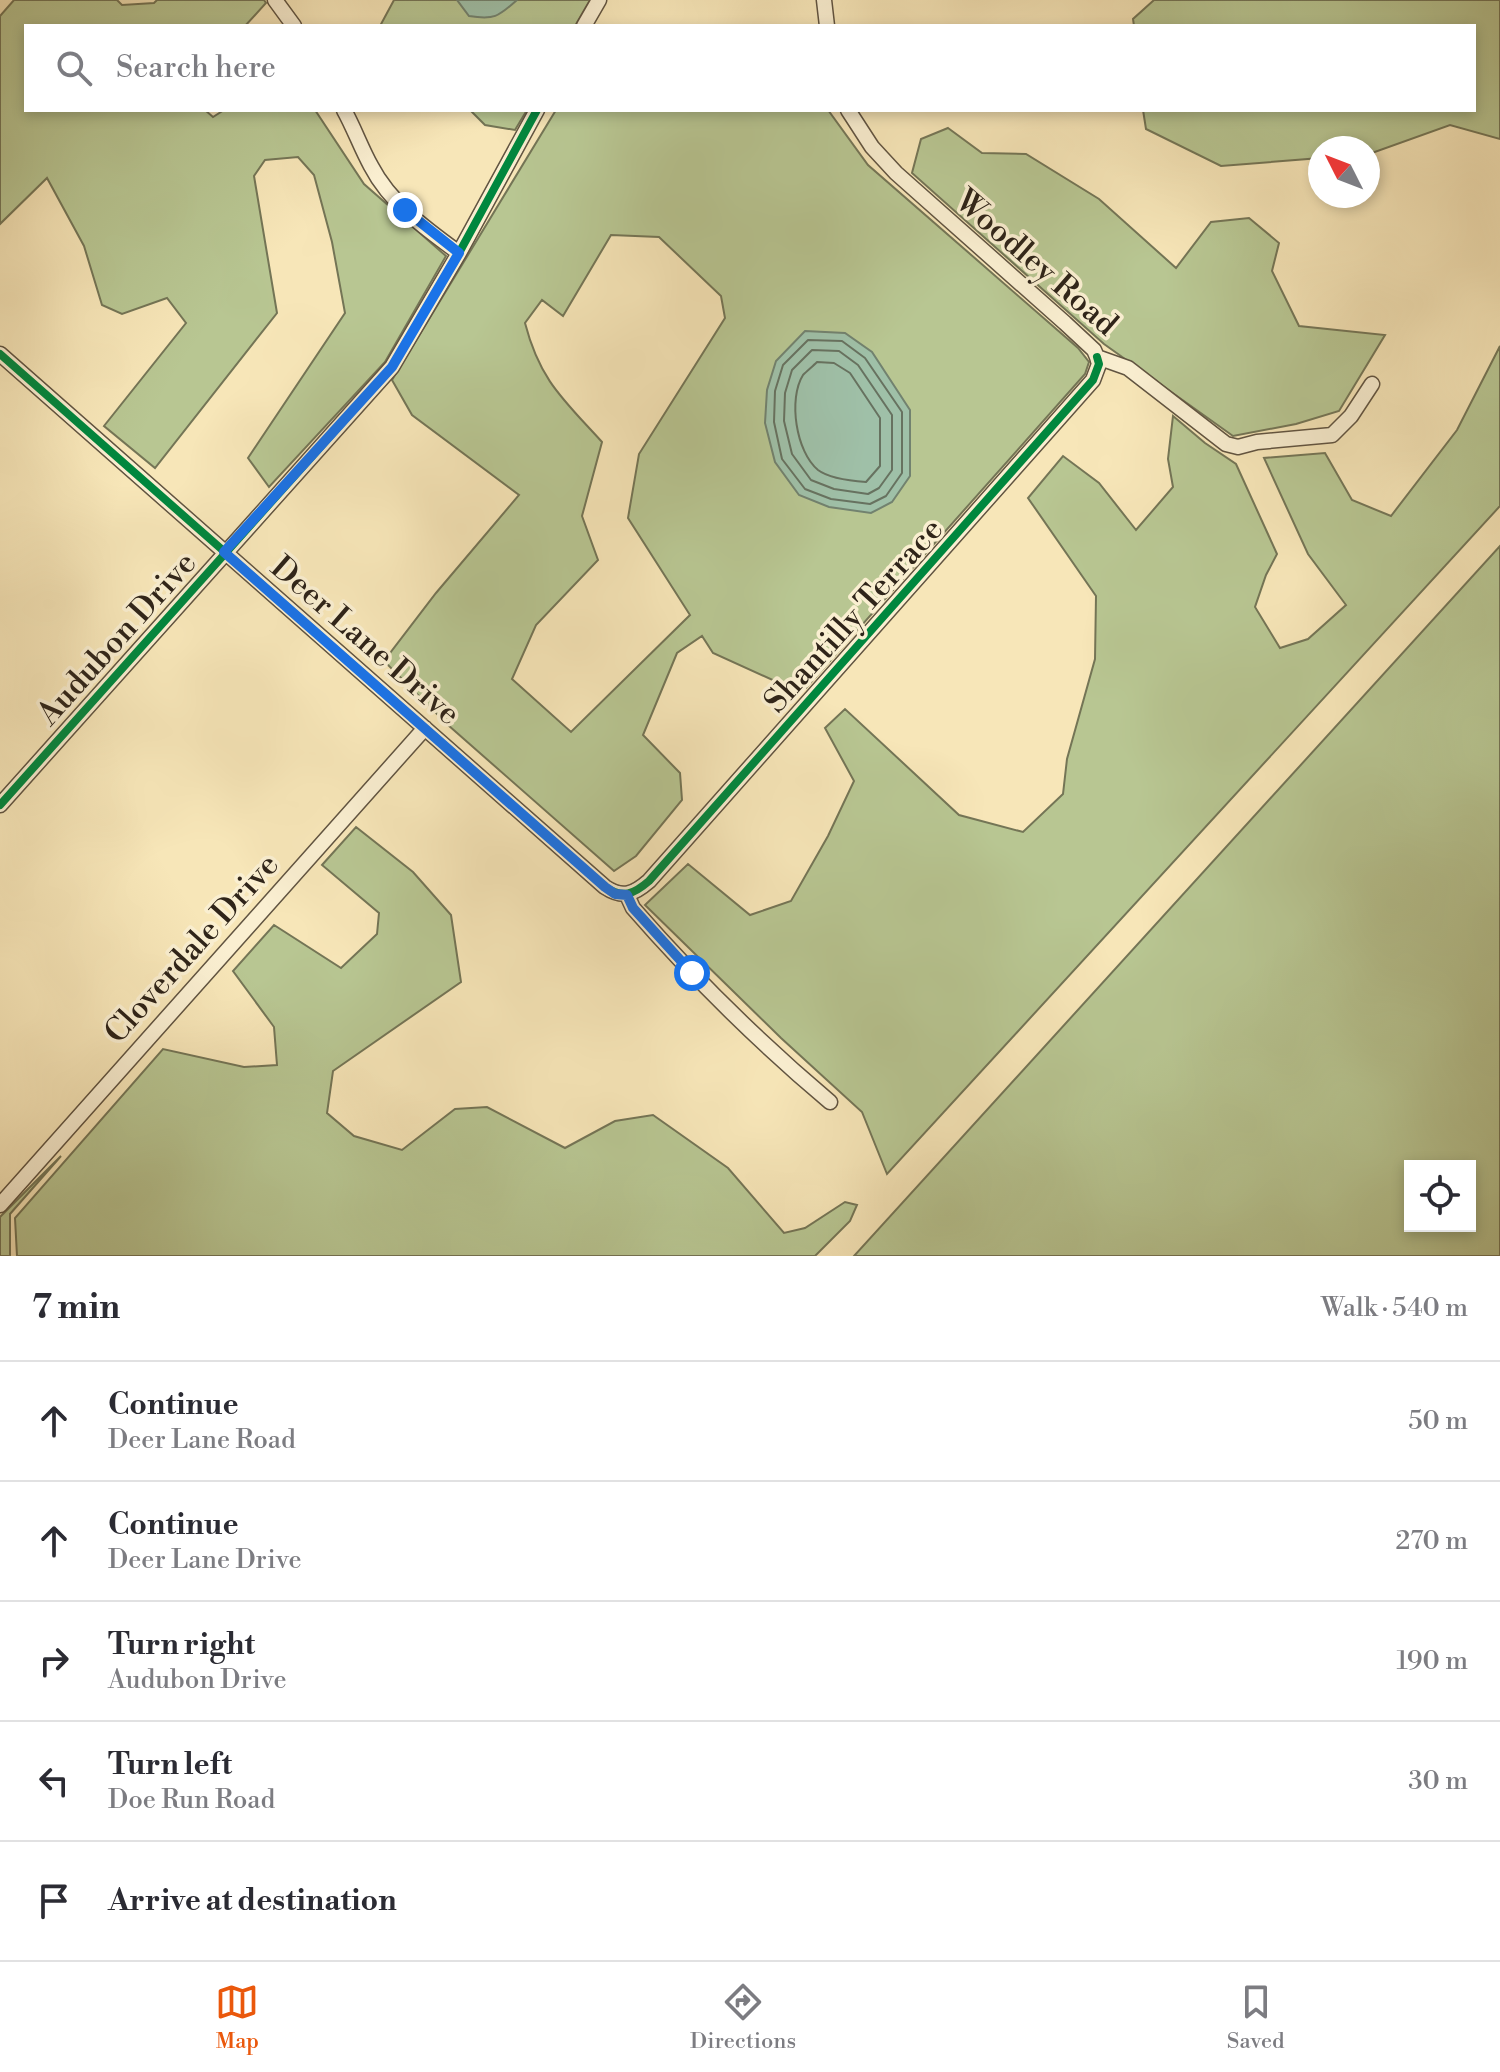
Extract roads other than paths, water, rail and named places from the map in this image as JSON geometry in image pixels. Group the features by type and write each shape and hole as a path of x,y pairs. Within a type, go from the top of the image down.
{"street":[{"path":"275,0 293,24"},
{"path":"585,24 599,0"},
{"path":"824,0 827,24"},
{"path":"345,112 371,168 385,189 416,220 459,253"},
{"name":"Audubon Drive","path":"0,805 392,367 536,112"},
{"name":"Woodley Road","path":"849,112 872,147 896,173 1065,323 1094,350 1097,357 1128,368 1176,403 1202,428 1233,447 1332,435 1351,416 1372,384"},
{"name":"Deer Lane Drive","path":"0,354 605,887 615,894 627,895"},
{"name":"Shantilly Terrace","path":"627,895 649,881 1093,380 1099,364 1097,357"},
{"name":"Cloverdale Drive","path":"0,1205 425,728"},
{"path":"627,895 633,908 692,973 780,1060 830,1102"}],"water":[{"path":"457,0 517,0 500,14 484,18 469,16"},
{"path":"805,331 845,333 872,352 910,410 910,476 892,502 871,513 829,507 799,495 775,462 765,423 767,390 776,361"}]}
